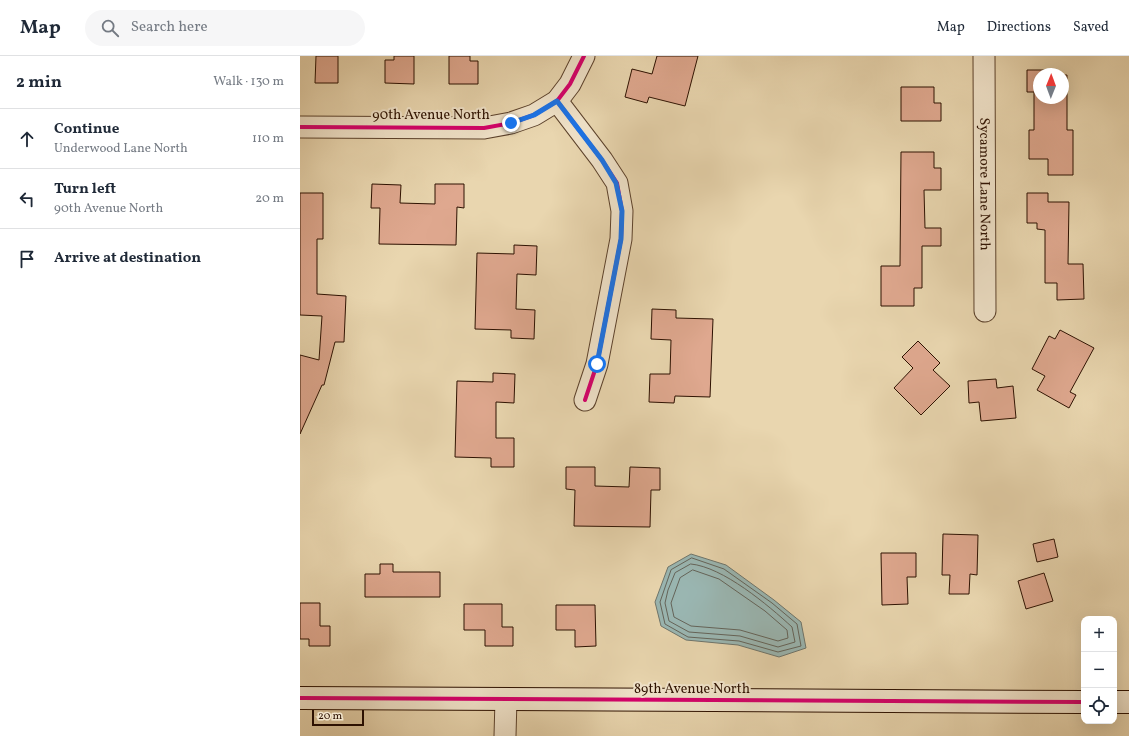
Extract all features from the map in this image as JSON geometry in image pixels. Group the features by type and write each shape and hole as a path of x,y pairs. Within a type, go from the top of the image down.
{"street":[{"path":"584,56 570,84 557,101 602,160 616,183 622,211 621,239 597,364 584,400"},
{"name":"Sycamore Lane North","path":"984,56 985,311"},
{"name":"90th Avenue North","path":"300,127 484,128 511,123 534,115 557,101"},
{"name":"89th Avenue North","path":"300,698 1081,702"},
{"path":"505,736 506,699"},
{"path":"1117,702 1129,702"}],"water":[{"path":"691,554 726,565 801,622 806,648 779,657 738,645 686,640 661,626 655,602 668,567"}],"building":[{"path":"316,56 338,56 338,83 315,83"},
{"path":"394,56 414,56 414,84 385,83 385,60 394,60"},
{"path":"449,56 470,56 470,61 478,61 478,84 449,84"},
{"path":"657,56 698,56 685,106 649,97 647,103 625,97 632,69 652,74"},
{"path":"1027,70 1033,70 1033,92 1027,92"},
{"path":"901,87 934,87 934,103 941,103 941,121 901,121"},
{"path":"1034,104 1067,104 1067,130 1073,130 1073,175 1048,175 1048,159 1029,159 1029,130 1034,130"},
{"path":"901,152 934,152 934,168 941,168 941,190 924,190 925,228 941,228 941,246 922,246 922,288 914,288 914,306 881,306 881,266 900,266"},
{"path":"372,184 401,185 400,203 435,204 435,184 464,184 464,208 457,207 456,245 379,244 380,208 371,208"},
{"path":"300,193 323,193 323,239 317,239 317,294 346,296 344,342 335,342 324,385 322,385 300,434 300,355 319,360 322,316 300,315"},
{"path":"1027,193 1048,193 1048,202 1069,202 1068,264 1083,264 1084,299 1057,300 1057,283 1045,283 1045,230 1037,229 1037,223 1027,223"},
{"path":"514,245 537,246 536,275 517,274 516,309 535,310 534,339 511,338 511,330 475,329 477,253 514,254"},
{"path":"652,309 676,310 676,318 713,319 710,397 675,396 674,403 649,402 650,374 670,374 671,340 651,339"},
{"path":"1060,330 1094,348 1070,392 1076,395 1069,408 1037,390 1045,376 1032,369 1049,336 1055,339"},
{"path":"918,341 940,363 933,370 950,386 921,415 894,388 913,368 902,357"},
{"path":"493,373 515,374 514,403 496,402 496,438 514,438 514,467 491,467 491,458 455,457 457,381 493,382"},
{"path":"996,379 997,388 1013,386 1016,418 981,421 979,402 969,403 968,381"},
{"path":"566,467 595,467 595,486 629,487 630,467 660,468 660,490 651,490 650,527 574,526 575,490 566,489"},
{"path":"943,534 978,535 977,575 970,574 969,594 949,594 950,575 942,575"},
{"path":"1054,539 1058,557 1037,562 1033,544"},
{"path":"881,553 916,553 916,577 907,577 908,604 882,605"},
{"path":"380,564 393,564 393,572 440,572 440,597 365,597 365,574 380,574"},
{"path":"1044,573 1053,601 1026,609 1018,581"},
{"path":"300,603 320,603 320,626 330,626 330,646 309,646 309,639 300,639"},
{"path":"464,604 502,604 502,627 513,627 513,646 485,646 485,630 464,630"},
{"path":"556,605 595,605 596,646 575,647 575,630 556,630"}],"cycle path":[{"path":"300,127 484,128 511,123 534,115 557,101 570,84 584,56"},
{"path":"557,101 602,160 617,183 622,211 621,239 597,364 585,400"},
{"path":"300,698 1081,702"}],"route":[{"path":"511,123 534,115 557,101 602,160 616,183 622,211 621,239 597,364"}]}
